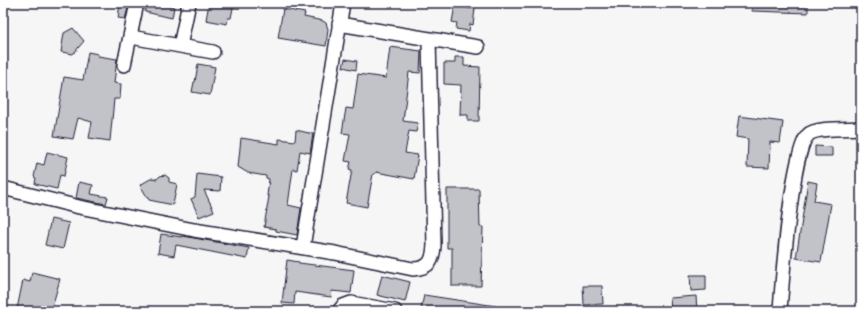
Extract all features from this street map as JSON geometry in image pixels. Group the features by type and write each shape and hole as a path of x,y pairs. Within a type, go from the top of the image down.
{"street":[{"path":"124,65 137,3"},
{"path":"180,46 189,3"},
{"path":"303,247 343,3"},
{"path":"339,24 478,47"},
{"path":"131,37 213,52"},
{"path":"3,188 79,207 194,230 303,247 413,269 421,269 428,266 431,260 434,245 429,40"},
{"path":"780,311 785,254 798,157 803,142 808,134 819,130 861,128"},
{"path":"339,311 343,306 351,303 395,311"}],"building":[{"path":"120,3 129,4 125,19 118,18"},
{"path":"146,3 161,3 174,7 172,18 145,12"},
{"path":"209,3 234,3 231,18 228,18 227,24 206,20"},
{"path":"752,3 808,3 808,13 752,11"},
{"path":"455,6 475,9 473,25 470,24 469,31 456,29 457,23 452,22"},
{"path":"283,9 305,13 304,17 326,23 328,29 326,46 278,38"},
{"path":"73,28 84,41 73,54 61,52 64,33"},
{"path":"390,47 421,51 420,73 409,72 403,121 418,123 416,132 409,131 405,153 418,155 414,179 376,172 373,174 367,207 346,203 352,170 349,169 351,162 345,161 350,134 342,133 346,108 353,109 358,74 386,78"},
{"path":"88,52 98,54 98,56 117,59 114,83 121,84 120,99 114,99 110,141 89,138 92,122 78,118 73,139 54,136 64,77 83,80"},
{"path":"455,57 464,57 464,66 480,67 479,121 468,121 468,115 460,115 461,85 444,84 444,63 455,63"},
{"path":"345,59 357,61 356,70 343,67"},
{"path":"198,64 215,67 210,95 192,92"},
{"path":"739,116 783,122 780,143 770,142 769,168 747,167 748,139 736,137"},
{"path":"296,130 313,134 310,153 300,151 297,170 293,169 288,205 301,208 297,235 264,227 269,196 267,196 269,179 266,178 266,176 248,173 238,167 241,138 279,144 279,139 295,141"},
{"path":"815,146 832,147 832,156 815,156"},
{"path":"47,152 68,157 64,176 60,175 57,189 35,184 36,178 34,177 37,163 44,165"},
{"path":"197,174 221,177 220,191 204,190 214,211 199,217 191,199 195,197"},
{"path":"165,175 169,178 169,182 177,184 173,205 149,200 140,185 152,178 157,179 160,176"},
{"path":"808,181 817,183 814,201 831,204 821,262 796,258"},
{"path":"79,182 93,185 91,194 108,197 106,204 76,198"},
{"path":"447,189 479,189 480,227 483,227 481,286 452,286 452,248 447,248"},
{"path":"51,219 69,223 63,249 45,245"},
{"path":"161,234 183,236 249,248 247,259 176,245 174,256 158,253"},
{"path":"287,260 354,270 351,293 332,291 331,297 295,292 294,304 282,303"},
{"path":"32,272 60,279 51,311 24,311 17,309 23,280 30,282"},
{"path":"382,275 410,282 405,302 377,295"},
{"path":"690,275 706,275 706,290 691,291"},
{"path":"583,286 602,286 603,304 584,305"},
{"path":"424,295 496,306 496,311 430,311 421,309"},
{"path":"696,296 697,311 671,311 670,298"}]}
